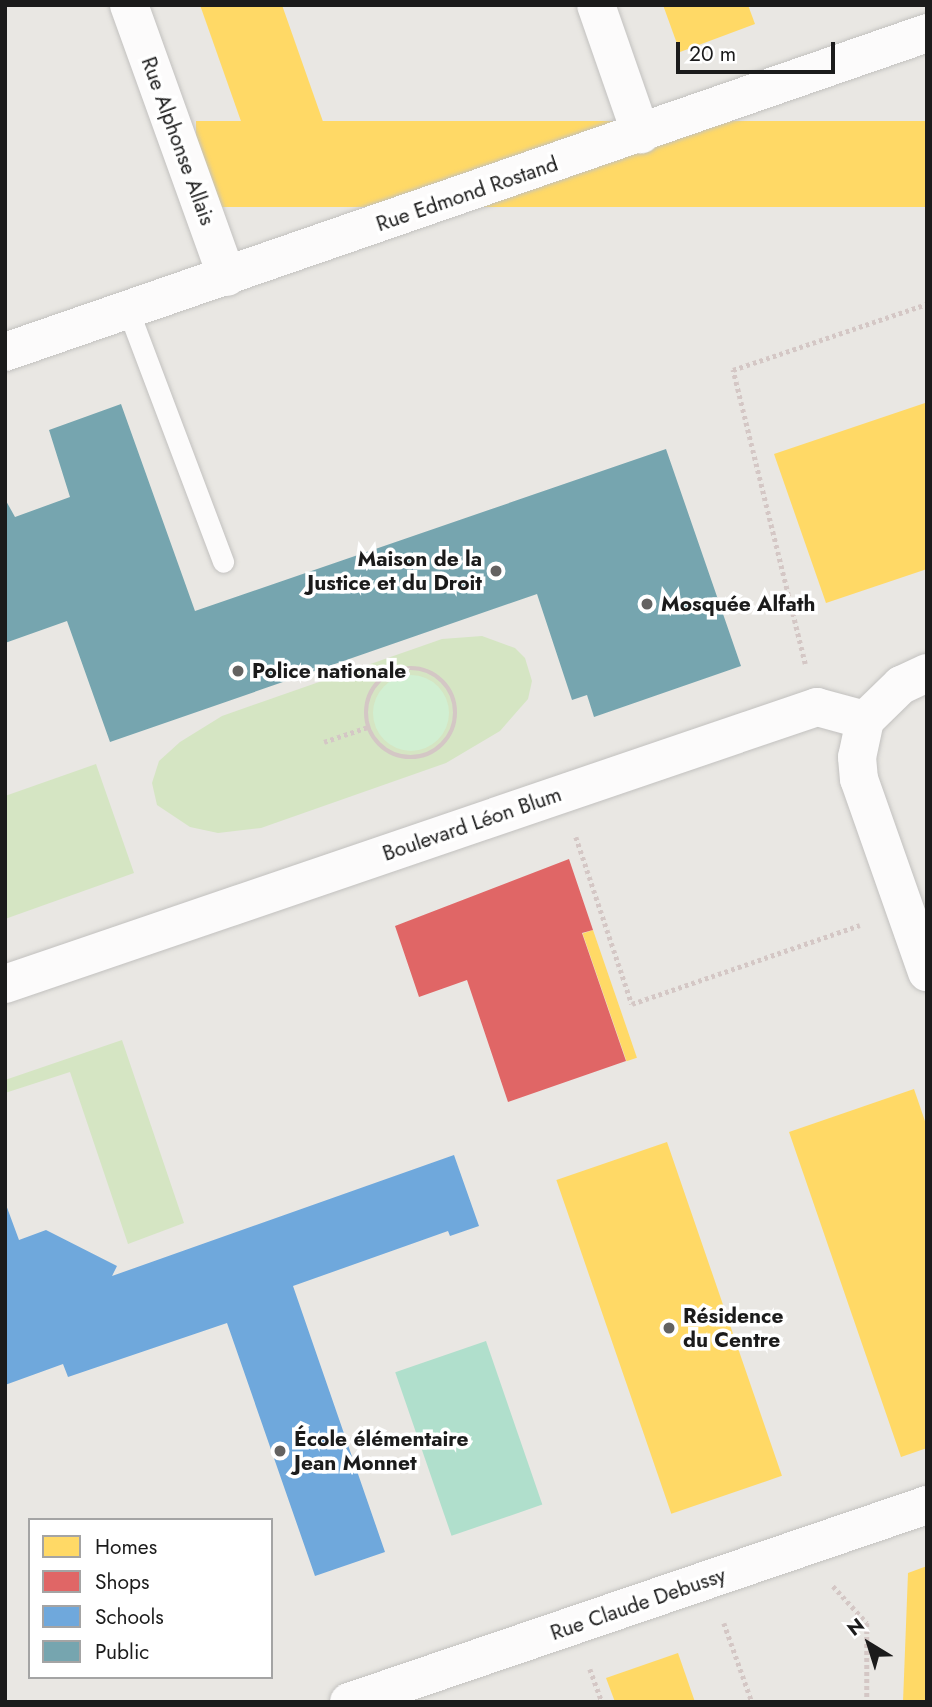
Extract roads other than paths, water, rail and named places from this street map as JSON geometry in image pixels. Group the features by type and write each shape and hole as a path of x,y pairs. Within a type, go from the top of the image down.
{"street":[{"name":"Rue Alphonse Allais","path":"129,5 228,277"},
{"path":"596,5 641,134"},
{"name":"Rue Edmond Rostand","path":"5,352 927,33"},
{"path":"927,673 901,685 865,720 857,757 859,779 927,972"},
{"name":"Boulevard Léon Blum","path":"5,984 817,706 865,720"},
{"name":"Rue Claude Debussy","path":"349,1702 927,1505"}],"lane":[{"path":"128,310 223,562"}],"place":[{"name":"Maison de la Justice et du Droit","path":"496,571"},
{"name":"Mosquée Alfath","path":"647,604"},
{"name":"Police nationale","path":"238,671"},
{"name":"Résidence du Centre","path":"669,1328"},
{"name":"École élémentaire Jean Monnet","path":"280,1451"}]}
